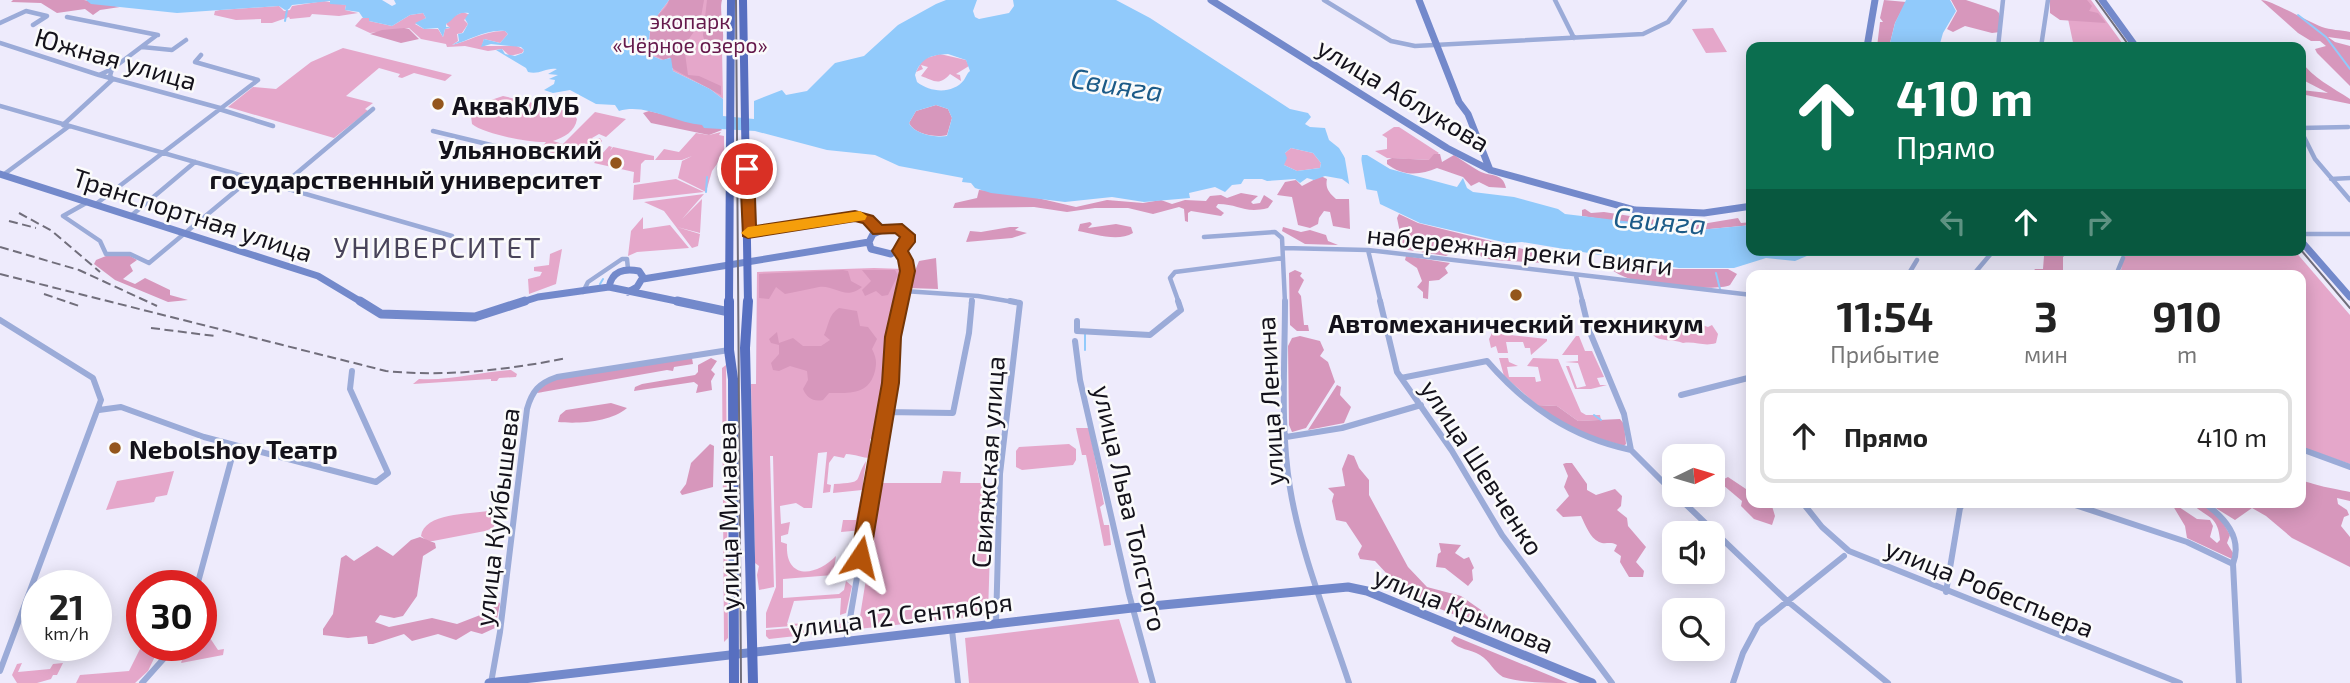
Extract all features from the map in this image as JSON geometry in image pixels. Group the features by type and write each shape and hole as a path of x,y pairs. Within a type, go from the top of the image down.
{"main road":[{"path":"729,288 731,0"},
{"name":"улица Минаева","path":"743,0 749,284 745,348 753,683"},
{"name":"улица Минаева","path":"729,288 725,351 730,371 734,683"},
{"path":"730,371 746,368"},
{"path":"733,528 750,525"}],"street":[{"name":"улица Аблукова","path":"1211,0 1447,149 1490,170 1614,206 1642,211 1704,214 1746,207"},
{"path":"1324,0 1398,44 1438,45 1654,32 1672,20 1685,0"},
{"path":"1419,0 1459,102 1468,114 1490,170"},
{"path":"1555,0 1574,38"},
{"path":"1868,42 1875,0"},
{"path":"1999,42 2003,0"},
{"path":"2038,0 2048,1 2042,42"},
{"path":"2102,0 2132,42"},
{"path":"0,23 29,11 47,16 33,25"},
{"path":"67,17 125,26 158,35 112,69 99,75"},
{"path":"142,47 172,50 186,40"},
{"name":"Южная улица","path":"0,43 273,126"},
{"path":"201,55 195,62 258,80 92,203 63,216 100,241 106,254 130,254 149,263 250,179"},
{"path":"1,174 65,126 113,79 110,74 112,69"},
{"path":"0,106 452,236"},
{"path":"279,188 373,109"},
{"path":"2306,129 2348,127"},
{"path":"433,131 524,153"},
{"path":"2306,140 2315,159 2350,201"},
{"path":"132,215 195,162"},
{"name":"Транспортная улица","path":"1,174 318,276 381,314 475,317 538,297 609,287"},
{"path":"2331,179 2350,178"},
{"path":"748,233 855,216 868,219 878,230"},
{"path":"625,292 637,287 643,279 869,242 878,230 892,227 905,232 908,242 900,251 879,253 871,249 869,242"},
{"name":"улица Ленина","path":"1203,237 1275,232 1281,235 1286,437 1290,488 1318,590 1349,683"},
{"path":"2306,234 2350,234"},
{"name":"набережная реки Свияги","path":"1283,247 1368,250 1746,294"},
{"path":"2306,247 2350,297"},
{"name":"улица Шевченко","path":"1368,250 1394,366 1452,451 1502,536 1612,683"},
{"path":"846,642 890,383 893,337 904,291 907,262 900,251"},
{"path":"1977,270 1989,256"},
{"path":"1077,321 1077,331 1150,335 1181,310 1170,278 1175,272 1283,258"},
{"path":"2118,270 2123,258"},
{"path":"583,292 588,282 622,259 626,259 628,269"},
{"path":"1911,270 1917,260"},
{"path":"643,279 639,271 628,269 616,273 610,280 609,287 729,312"},
{"path":"1576,276 1589,330 1624,414 1631,450 1662,482"},
{"path":"904,291 1020,303"},
{"path":"885,412 953,413 963,366 972,296"},
{"name":"Свияжская улица","path":"996,624 1000,474 1020,303"},
{"path":"0,320 89,375 98,387 101,400 0,671"},
{"name":"улица Льва Толстого","path":"1075,341 1075,358 1132,608 1153,683"},
{"name":"улица Куйбышева","path":"490,683 498,650 527,409 533,388 541,382 557,377 725,351"},
{"path":"1401,378 1487,361 1511,390 1560,426 1596,443 1631,450"},
{"path":"99,410 121,407 235,446 376,482 388,473 350,389 352,371"},
{"path":"1681,395 1746,379"},
{"path":"1286,437 1342,428 1421,405"},
{"path":"201,570 235,446"},
{"path":"2306,451 2350,467"},
{"path":"1689,508 1786,600 1888,683"},
{"name":"улица Робеспьера","path":"1806,508 1822,527 1849,551 1946,592 2180,683"},
{"path":"1946,592 1960,508"},
{"path":"2084,508 2187,542 2232,564"},
{"path":"2212,508 2229,525 2235,537 2236,558 2232,564 2239,683"},
{"path":"1733,683 1743,653 1758,625 1844,556"},
{"name":"улица Крымова","path":"1318,590 1348,587 1367,591 1592,683"},
{"name":"улица 12 Сентября","path":"490,683 1132,608 1318,590"},
{"path":"952,630 958,683"},
{"path":"142,683 162,661"}],"green space":[{"path":"84,0 120,7 100,10 93,15 85,9 57,13 41,3 11,2"},
{"name":"экопарк «Чёрное озеро»","path":"669,0 721,0 723,99 710,89 673,71 671,58 662,60 650,55 649,37 652,25"},
{"path":"669,0 704,0 700,23 684,46 688,75 699,76 721,86 721,95 675,70 671,67 670,57 664,60 651,53 651,27"},
{"path":"707,0 722,0 722,44 714,56 707,53 703,35"},
{"path":"1884,0 1906,2 1895,23 1890,42 1878,42 1880,22 1883,22 1880,18"},
{"path":"1951,0 1966,0 1996,10 1999,13 2000,32 1992,33 1965,26 1953,32 1947,29 1957,11"},
{"path":"2050,0 2087,0 2092,6 2089,11 2098,13 2106,23 2060,20 2050,13"},
{"path":"2064,0 2091,0 2121,42 2073,42"},
{"path":"2261,0 2322,27 2350,32 2350,40 2328,37 2350,46 2350,86 2315,49 2326,46 2298,33"},
{"path":"324,1 346,5 345,10 358,13 339,16 312,14 310,17 289,17 272,23 261,23 261,19 236,20 214,15 215,11 220,10 279,6 284,11 290,10 292,6"},
{"path":"463,12 470,15 464,20 468,24 462,33 457,34 458,41 452,45 484,34 505,31 508,34 500,43 484,39 482,46 517,46 524,50 510,56 502,49 488,51 465,46 447,47 446,44 421,39 409,28 370,33 355,26 362,18 369,18 369,21 392,26 410,15 423,13 426,18 415,24 424,29 438,29 443,37 445,29 450,28 446,24 452,17"},
{"path":"1713,28 1727,52 1706,53 1692,29"},
{"path":"409,29 419,39 401,43 370,34 382,30"},
{"path":"343,48 452,75 445,81 414,73 402,78 398,77 400,74 379,68 346,96 373,103 365,109 368,111 334,138 228,107 253,87 276,89 311,62"},
{"path":"940,54 966,60 969,66 956,74 960,75 961,81 950,74 943,80 933,81 921,76 928,67 921,65 923,69 916,72 923,59"},
{"path":"2306,67 2350,99 2350,104 2306,95 2306,91 2328,93 2306,82"},
{"path":"503,96 572,112 577,119 574,127 565,136 553,141 563,144 595,112 626,119 606,137 599,134 592,138 600,138 602,141 583,160 535,149 546,142 508,137 472,124 471,116 485,102"},
{"path":"936,105 948,109 952,118 947,135 926,134 912,127 909,123 916,111"},
{"path":"649,111 722,130 709,135 651,123 643,113"},
{"path":"1394,127 1399,127 1439,153 1430,160 1387,158 1375,151 1387,149 1387,138 1382,135"},
{"path":"721,132 719,135 724,136 724,154 712,171 706,192 678,178 682,161 692,156 682,160 655,160 664,149 679,152 696,133 709,135"},
{"path":"609,146 612,147 610,151 613,147 654,156 654,160 645,160 641,164 640,182 633,183 634,172 594,163"},
{"path":"1291,148 1313,153 1321,163 1320,168 1297,171 1284,165 1285,153"},
{"path":"1434,154 1440,154 1442,162 1454,155 1479,171 1499,177 1506,188 1489,187 1479,182 1471,186 1463,177 1437,168 1412,174 1387,164 1387,160 1392,158 1429,160"},
{"path":"1321,176 1327,179 1331,195 1336,199 1349,199 1350,229 1333,226 1330,212 1324,211 1318,224 1310,228 1298,225 1292,197 1277,195 1285,182 1296,180 1302,186"},
{"path":"676,179 704,192 633,200 634,185"},
{"path":"979,190 1012,192 1076,207 1107,200 1143,203 1161,200 1172,204 1185,200 1206,201 1210,196 1221,195 1227,198 1241,193 1258,196 1251,202 1253,204 1260,203 1264,195 1273,201 1268,208 1260,210 1218,204 1216,207 1224,213 1221,216 1191,211 1188,213 1188,222 1185,221 1184,209 1179,207 1153,214 1128,208 1095,208 1067,212 1034,207 953,208 955,203 977,198"},
{"path":"704,194 682,219 702,199 700,233 677,227 700,234 698,246 692,248 664,211 644,202"},
{"path":"1582,210 1669,222 1690,219 1702,224 1738,218 1741,223 1746,223 1746,226 1699,230 1640,225 1582,216"},
{"path":"1399,214 1418,223 1535,252 1547,260 1544,263 1494,260 1483,258 1474,250 1458,250 1446,256 1408,250 1403,247 1397,218"},
{"path":"643,217 643,229 670,225 689,248 637,252 628,256 631,231"},
{"path":"1080,224 1092,224 1088,228 1116,224 1131,227 1133,233 1113,237 1078,231"},
{"path":"1019,227 1015,230 1027,233 1012,238 966,242 970,231"},
{"path":"1283,227 1326,235 1328,241 1338,245 1305,244 1282,231"},
{"path":"562,249 556,284 529,294 528,279 540,276 542,272 534,271 534,267 549,265 550,254"},
{"path":"111,254 130,256 137,260 130,265 133,271 123,279 135,284 145,278 170,290 170,295 188,300 168,302 115,280 94,264 96,260"},
{"path":"1406,256 1450,263 1445,268 1448,273 1439,280 1429,281 1428,299 1423,298 1423,292 1417,287 1422,281 1417,268 1405,260"},
{"path":"2044,256 2064,256 2063,270 2034,270 2043,269"},
{"path":"2124,256 2299,256 2350,315 2350,464 2306,449 2306,270 2121,270"},
{"path":"936,258 938,289 908,288 919,261"},
{"path":"1619,258 1640,263 1649,269 1728,269 1737,274 1730,285 1722,287 1661,284 1633,280 1606,266 1609,259"},
{"path":"903,269 904,276 885,395 879,396 883,404 878,436 870,439 871,458 849,454 844,458 834,456 829,463 827,484 831,485 830,492 823,493 827,452 818,453 812,508 804,508 796,503 780,506 781,524 790,522 788,534 781,536 781,542 787,544 791,564 797,569 812,571 836,556 833,575 783,579 783,598 839,594 844,590 846,581 852,586 846,613 840,615 841,598 794,601 787,624 845,622 766,628 766,613 776,587 773,456 770,456 774,587 759,590 759,566 755,563 751,384 756,384 757,272"},
{"path":"862,270 895,270 898,275 888,295 882,296 876,291 865,296 862,290 871,281"},
{"path":"1295,270 1302,273 1300,276 1304,280 1298,292 1301,296 1304,325 1308,325 1309,331 1297,331 1290,325 1289,273"},
{"path":"848,271 851,281 862,287 850,293 819,287 785,294 776,287 769,299 759,298 759,274"},
{"path":"839,308 857,311 860,326 868,327 877,339 872,349 876,360 875,371 863,389 829,393 823,400 813,400 803,389 808,380 807,371 790,366 779,371 773,370 771,363 779,354 779,345 771,343 769,339 777,332 779,343 793,338 803,346 821,346 830,340 824,335 831,317"},
{"path":"1699,324 1708,327 1712,325 1718,334 1716,343 1683,343 1659,339 1653,335 1672,327 1686,327 1690,332 1697,330"},
{"path":"1492,333 1547,341 1531,355 1530,348 1525,348 1523,342 1506,342 1508,353 1498,353 1496,346 1491,348 1489,339"},
{"path":"1300,336 1320,341 1324,350 1320,356 1328,362 1335,382 1306,428 1292,432 1289,425 1288,346 1292,338"},
{"path":"1576,336 1579,336 1585,351 1592,351 1604,377 1597,378 1600,385 1607,385 1575,389 1566,366 1569,366 1577,388 1586,386 1578,363 1565,362 1578,361 1578,355 1562,355"},
{"path":"692,358 693,364 674,367 673,371 537,393 546,381"},
{"path":"711,358 717,361 711,370 715,374 711,381 712,390 696,393 698,385 694,382 634,391 635,387 642,384 695,375 698,365"},
{"path":"1499,358 1508,358 1509,362 1518,366 1507,367 1509,377 1535,377 1536,382 1541,381 1538,367 1527,366 1533,358 1558,359 1581,412 1586,415 1600,415 1601,420 1578,421 1557,406 1537,405 1504,376"},
{"path":"726,365 728,638 724,642 722,368"},
{"path":"511,370 517,374 516,377 499,378 497,381 491,379 413,384 419,379 442,379"},
{"path":"1337,385 1341,387 1340,395 1351,407 1344,423 1308,430"},
{"path":"611,403 627,408 594,421 558,422 560,415 566,410"},
{"path":"1536,405 1557,406 1578,421 1620,419 1624,424 1626,444 1624,446 1573,431"},
{"path":"1076,428 1089,428 1104,504 1100,507 1104,525 1109,525 1111,545 1104,546 1086,455 1082,455"},
{"path":"710,444 714,446 713,487 682,495 680,492 686,484 691,463"},
{"path":"1069,444 1076,449 1073,465 1022,470 1016,467 1016,451 1019,447"},
{"path":"1348,454 1354,456 1359,468 1369,480 1369,495 1408,567 1427,587 1461,596 1481,610 1499,628 1498,632 1390,589 1386,584 1388,575 1375,561 1360,559 1358,554 1362,546 1346,522 1336,520 1332,501 1334,494 1328,488 1345,486 1342,469"},
{"path":"866,461 863,483 867,485 860,527 863,530 841,532 843,520 856,520 862,490 833,493 834,484 857,480"},
{"path":"879,462 884,462 881,483 941,483 943,471 961,472 960,483 992,483 988,615 858,629 881,485 876,480"},
{"path":"1572,463 1587,484 1587,490 1596,495 1615,489 1622,496 1621,506 1617,510 1627,518 1628,526 1646,547 1636,562 1644,571 1643,577 1629,577 1620,562 1621,556 1614,551 1617,545 1596,540 1581,516 1563,517 1556,510 1569,496 1564,487 1568,476 1563,464"},
{"path":"174,471 167,495 156,497 154,502 106,510 117,481"},
{"path":"1726,478 1746,489 1746,508 1773,508 1775,516 1772,525 1754,519 1741,506 1742,501 1726,488"},
{"path":"2306,482 2350,492 2350,501 2337,498 2338,504 2347,510 2349,515 2344,517 2341,526 2350,537 2350,567 2292,538 2252,508 2306,508"},
{"path":"2174,508 2180,508 2197,519 2210,520 2213,526 2210,537 2217,543 2220,540 2219,531 2213,520 2197,508 2210,508 2219,517 2230,535 2227,543 2233,553 2232,559 2187,538 2185,526"},
{"path":"2216,508 2252,508 2235,520"},
{"path":"488,511 496,514 497,520 493,528 485,531 433,541 427,541 421,536 424,528 439,519"},
{"path":"420,537 435,543 436,548 423,556 417,596 403,616 394,618 380,615 375,622 389,627 432,618 457,624 488,612 499,602 495,628 482,634 471,631 456,640 438,634 412,641 404,634 373,644 368,644 367,636 348,638 323,635 323,629 333,614 341,558 346,555 354,561 377,546 393,556 411,540"},
{"path":"1439,543 1461,545 1455,553 1464,559 1469,557 1474,568 1473,580 1468,586 1445,568 1436,567 1438,554 1441,552"},
{"path":"1119,619 1139,683 969,683 965,638"},
{"path":"846,623 841,631 769,639 766,636 766,630"},
{"path":"1454,636 1568,683 1526,682 1503,677 1480,655 1454,644 1451,641"},
{"path":"217,648 224,649 223,655 217,656"},
{"path":"134,661 153,661 148,671 135,683 76,683 80,675 129,671"},
{"path":"22,663 18,672 50,669 53,664 63,663 57,675 53,675 51,679 37,683 17,683 12,675 17,664"}],"water":[{"name":"Свияга","path":"86,0 382,0 392,6 396,4 394,0 669,0 652,25 649,37 650,55 662,60 671,58 673,71 710,89 723,99 723,116 754,119 754,101 782,90 786,95 807,91 835,63 864,56 898,25 946,0 977,0 973,11 979,19 1009,13 1014,6 1013,0 1116,0 1150,18 1290,109 1308,113 1311,117 1305,124 1325,128 1329,140 1339,148 1351,168 1361,161 1362,155 1367,155 1390,169 1457,187 1463,178 1467,188 1473,192 1514,197 1558,209 1565,214 1699,230 1746,226 1746,256 1807,256 1795,261 1766,258 1734,268 1679,268 1522,242 1507,243 1420,223 1380,204 1377,191 1353,187 1342,179 1325,176 1314,180 1307,178 1300,183 1295,179 1244,179 1241,184 1232,185 1225,192 1215,187 1189,193 1190,198 1144,202 1112,197 1065,202 991,193 975,188 971,183 962,182 963,178 899,166 875,155 827,150 755,131 704,128 702,125 650,111 619,111 615,105 596,104 570,90 553,93 544,90 554,84 555,80 549,79 558,75 548,74 557,69 528,72 526,68 496,50 502,49 505,54 515,56 523,53 521,47 491,44 481,47 484,39 500,43 508,34 505,31 484,33 452,45 459,41 458,34 463,33 468,24 465,19 469,13 458,14 446,24 446,27 451,27 445,29 443,37 438,28 424,29 415,23 426,18 423,13 410,15 392,26 369,21 369,18 363,18 359,12 345,10 346,5 330,4 330,1 292,5 285,10 279,6 177,13 91,4","holes":["948,54 966,60 970,71 954,88 935,90 917,82 917,69 923,61 931,57","936,105 948,109 952,118 947,136 931,136 916,130 909,123 916,111","1291,148 1313,153 1321,163 1320,168 1297,171 1284,165 1287,158 1285,153"]},
{"path":"1906,0 1950,0 1956,11 1940,42 1890,42 1895,23"}],"pier":[{"path":"1343,147 1353,164 1360,152 1367,192 1350,189"}],"waterway":[{"path":"285,21 287,10"},
{"path":"2298,15 2326,37 2350,69"},
{"path":"706,192 707,177"},
{"path":"1716,273 1720,289"},
{"path":"600,284 603,279"},
{"path":"1085,334 1085,350"},
{"path":"1594,415 1601,420"}],"tram line":[{"path":"736,0 741,683"},
{"path":"2096,0 2126,42"},
{"path":"2306,256 2350,308"}],"railway":[{"path":"19,213 52,231 100,272"},
{"path":"9,221 36,228"},
{"path":"0,247 79,270 157,306"},
{"path":"0,274 386,371 477,371 567,358"},
{"path":"44,294 79,306"},
{"path":"151,328 215,336"}],"slow traffic":[{"path":"748,233 860,216"}],"place":[{"name":"АкваКЛУБ","path":"438,104"},
{"name":"Ульяновский государственный университет","path":"616,163"},
{"name":"Автомеханический техникум","path":"1516,295"},
{"name":"Nebolshoy Театр","path":"115,448"}],"district":[{"name":"УНИВЕРСИТЕТ","path":"438,247"}],"route":[{"path":"747,169 748,233 855,216 868,219 878,230 897,228 908,235 908,242 900,251 907,262 907,271 891,346 890,383 860,557"}]}
